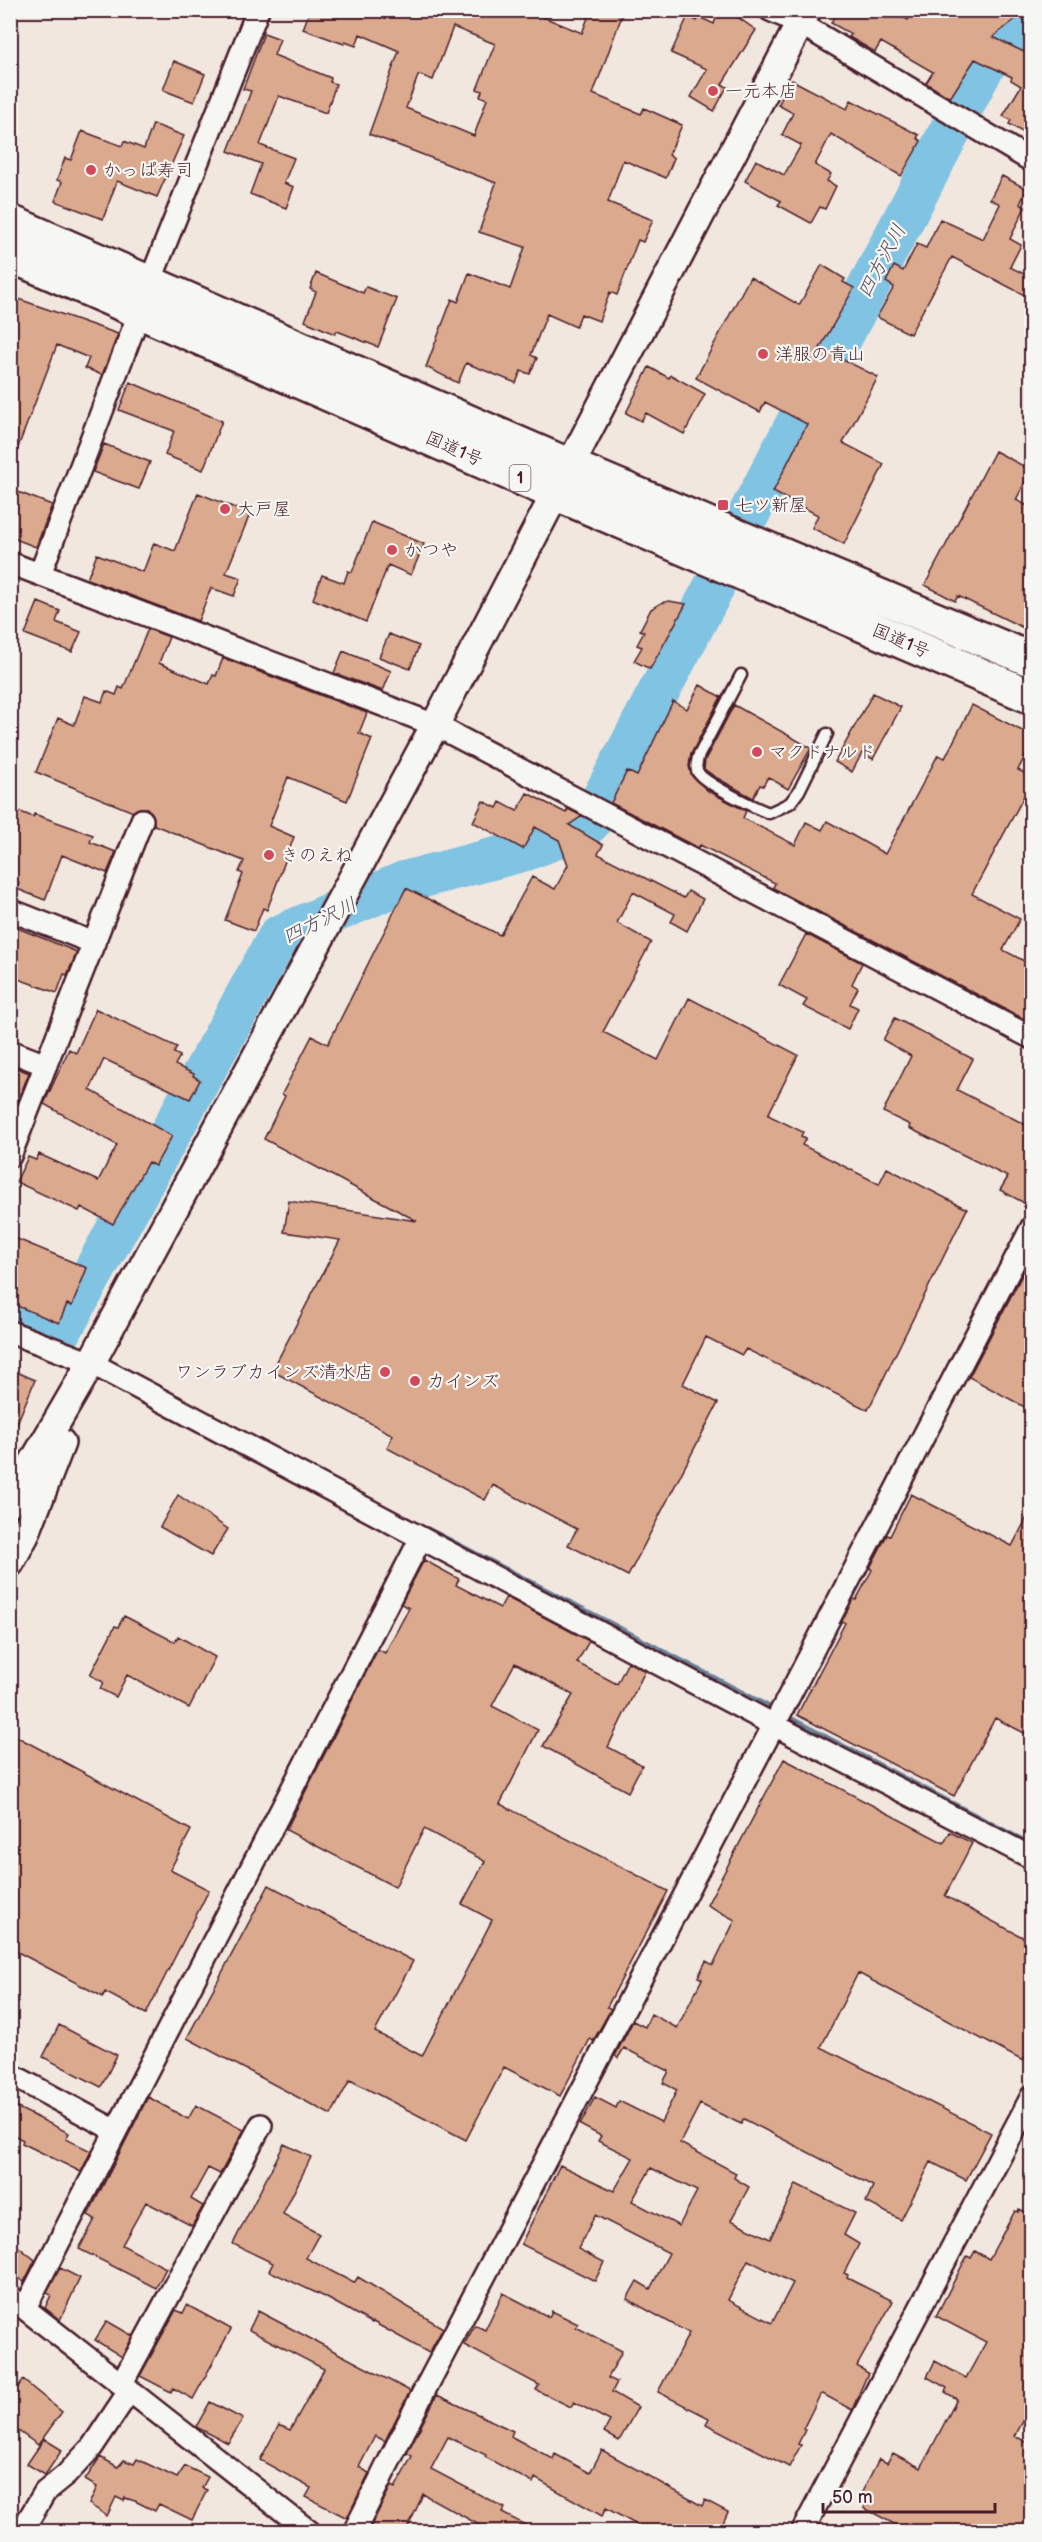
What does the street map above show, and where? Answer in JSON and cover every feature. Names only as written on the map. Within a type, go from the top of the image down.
[{"type":"highway","name":"国道1号","points":[[10,222],[145,296],[563,480],[1032,696]]},
{"type":"highway","name":"国道1号","points":[[10,255],[145,296]]},
{"type":"highway","name":"国道1号","points":[[563,480],[1032,660]]},
{"type":"street","points":[[40,574],[145,296],[258,10]]},
{"type":"street","points":[[770,10],[804,17],[1032,161]]},
{"type":"street","points":[[10,1502],[91,1363],[435,725],[804,17]]},
{"type":"street","points":[[10,563],[435,725],[1032,1038]]},
{"type":"street","points":[[10,1156],[142,820]]},
{"type":"street","points":[[10,910],[94,943]]},
{"type":"street","points":[[10,1051],[46,1065]]},
{"type":"street","points":[[354,2532],[423,2393],[774,1725],[1032,1227]]},
{"type":"street","points":[[10,1332],[91,1363],[774,1725],[1032,1858]]},
{"type":"street","points":[[10,1563],[25,1535],[91,1363]]},
{"type":"street","points":[[310,2532],[18,2303],[116,2131],[421,1538]]},
{"type":"street","points":[[10,2074],[116,2131]]},
{"type":"street","points":[[802,2532],[1032,2096]]},
{"type":"street","points":[[21,2532],[45,2492],[66,2475],[92,2447],[261,2125]]},
{"type":"lane","points":[[741,675],[699,757],[696,766],[700,776],[753,807],[769,813],[790,804],[799,791],[827,734]]},
{"type":"building","points":[[310,10],[526,10],[582,33],[591,10],[624,10],[593,94],[641,114],[644,108],[682,125],[669,155],[674,158],[666,178],[623,160],[608,202],[653,220],[643,242],[638,240],[617,295],[610,292],[599,321],[581,314],[576,327],[547,314],[531,355],[537,358],[530,374],[521,371],[516,383],[466,363],[458,383],[426,367],[452,299],[458,302],[469,273],[510,289],[525,247],[479,232],[496,183],[369,134],[399,51],[360,34],[356,46],[303,29]],"holes":[[[453,27],[495,44],[477,89],[482,91],[480,96],[487,99],[474,136],[406,108],[418,76],[433,80]]]},
{"type":"building","points":[[719,10],[727,10],[756,30],[722,84],[727,87],[714,111],[691,97],[707,69],[671,53],[688,16],[697,21],[699,17],[714,24]]},
{"type":"building","points":[[838,10],[891,10],[908,20],[914,10],[1027,10],[993,37],[1024,52],[1032,37],[1032,138],[1009,124],[1011,120],[1003,116],[1021,86],[1011,80],[1012,77],[975,59],[950,98],[926,83],[933,72],[881,42],[875,52],[849,37],[851,34],[831,23]]},
{"type":"building","points":[[264,33],[280,39],[274,55],[331,78],[330,82],[336,84],[326,113],[279,96],[260,145],[294,158],[284,183],[294,187],[286,208],[250,194],[261,164],[228,151],[251,91],[243,89]]},
{"type":"building","points":[[174,61],[205,74],[194,102],[163,90]]},
{"type":"building","points":[[792,80],[847,109],[851,100],[919,135],[917,138],[921,141],[901,176],[831,134],[815,165],[831,174],[827,181],[836,186],[825,209],[820,207],[811,223],[778,205],[781,201],[745,181],[756,160],[784,175],[801,145],[782,135],[793,113],[778,105]]},
{"type":"building","name":"かっぱ寿司","points":[[153,124],[184,136],[157,197],[117,181],[103,219],[55,201],[62,182],[57,180],[65,158],[71,160],[82,131],[122,146],[124,141],[144,149]]},
{"type":"building","points":[[1002,176],[1027,189],[1020,204],[1025,207],[1010,239],[1021,245],[1010,267],[1032,278],[1032,299],[952,257],[910,334],[877,317],[894,287],[886,282],[894,266],[903,271],[917,244],[926,248],[940,219],[983,239],[1000,204],[990,199]]},
{"type":"building","points":[[822,265],[845,279],[843,282],[854,288],[820,348],[878,377],[843,443],[884,464],[844,544],[812,528],[818,515],[773,492],[807,424],[765,402],[760,412],[696,378],[750,277],[799,305]]},
{"type":"building","points":[[316,273],[363,293],[366,287],[397,299],[378,347],[337,331],[335,334],[305,321],[316,292],[310,289]]},
{"type":"building","points":[[10,296],[118,334],[102,375],[85,368],[89,358],[57,345],[12,463]]},
{"type":"building","points":[[649,367],[669,378],[671,375],[705,394],[684,434],[646,413],[641,421],[626,413]]},
{"type":"building","points":[[130,382],[222,421],[203,470],[165,455],[174,431],[119,410]]},
{"type":"building","points":[[104,444],[150,462],[139,489],[93,472]]},
{"type":"building","points":[[995,451],[1031,470],[1016,500],[1032,508],[1032,632],[958,596],[955,601],[925,585]]},
{"type":"building","points":[[10,489],[52,505],[36,547],[10,537]]},
{"type":"building","points":[[198,493],[250,514],[226,573],[241,578],[234,596],[211,588],[198,621],[87,579],[97,554],[143,572],[154,543],[175,551]]},
{"type":"building","points":[[372,522],[424,544],[411,575],[388,565],[366,622],[313,599],[322,575],[344,583],[348,571],[352,572]]},
{"type":"building","points":[[669,601],[686,604],[650,669],[634,661],[642,647],[637,645],[644,632],[640,630],[651,609]]},
{"type":"building","points":[[38,602],[60,611],[56,622],[81,632],[72,652],[25,634]]},
{"type":"building","points":[[148,629],[169,637],[159,663],[209,684],[213,675],[216,676],[223,658],[367,713],[359,733],[372,739],[347,801],[288,777],[269,826],[294,837],[267,910],[263,908],[254,931],[225,920],[243,874],[239,872],[244,861],[154,825],[154,818],[147,808],[140,808],[133,812],[36,772],[58,718],[74,725],[85,696],[102,702],[106,691],[116,695],[119,687],[123,689]]},
{"type":"building","points":[[389,634],[419,646],[410,669],[379,657]]},
{"type":"building","points":[[343,651],[391,671],[383,691],[334,673]]},
{"type":"building","points":[[700,685],[721,697],[691,754],[689,766],[692,776],[708,791],[746,811],[743,818],[795,845],[806,822],[822,830],[827,821],[885,854],[938,755],[945,758],[972,705],[1032,736],[1032,743],[1018,770],[1032,777],[1032,781],[972,894],[1020,919],[1003,950],[1032,965],[1032,1023],[773,888],[775,883],[700,845],[698,848],[611,803],[627,771],[637,776],[673,701],[687,709]]},
{"type":"building","points":[[873,693],[901,707],[873,759],[862,753],[852,772],[835,762]]},
{"type":"building","name":"マクドナルド","points":[[734,705],[811,748],[788,789],[768,777],[763,786],[760,785],[753,798],[704,769],[705,760]]},
{"type":"building","points":[[527,793],[566,813],[568,809],[582,816],[569,825],[603,845],[598,854],[684,898],[688,891],[703,899],[687,931],[671,922],[675,914],[633,892],[617,923],[651,942],[603,1032],[658,1060],[689,998],[798,1055],[768,1115],[803,1132],[801,1136],[806,1138],[802,1145],[879,1184],[887,1168],[967,1209],[868,1410],[746,1349],[742,1355],[706,1337],[683,1384],[718,1403],[628,1576],[568,1545],[577,1529],[493,1485],[485,1500],[387,1448],[393,1435],[272,1371],[340,1240],[284,1232],[289,1201],[417,1221],[264,1139],[285,1096],[282,1094],[312,1036],[328,1044],[406,888],[500,935],[532,877],[555,889],[568,865],[559,840],[535,827],[523,849],[473,822],[483,801],[497,808],[500,802],[517,811]]},
{"type":"building","points":[[18,811],[33,817],[34,814],[93,835],[90,842],[116,852],[107,873],[62,855],[45,900],[17,889],[19,883],[10,880],[10,830]]},
{"type":"building","points":[[10,925],[77,952],[67,975],[64,974],[57,993],[10,976]]},
{"type":"building","points":[[806,934],[862,963],[852,984],[858,988],[850,1004],[858,1008],[848,1029],[803,1006],[807,1000],[779,985]]},
{"type":"building","points":[[96,1009],[177,1047],[174,1053],[180,1056],[175,1065],[194,1074],[193,1076],[200,1080],[190,1099],[104,1059],[90,1090],[172,1136],[155,1166],[148,1162],[113,1224],[81,1207],[79,1211],[16,1182],[28,1157],[36,1160],[39,1154],[98,1181],[117,1145],[44,1104],[69,1049],[76,1053]]},
{"type":"building","points":[[895,1018],[973,1059],[957,1090],[1032,1128],[1032,1207],[1000,1190],[1008,1177],[909,1128],[910,1125],[883,1112],[911,1056],[883,1040]]},
{"type":"building","points":[[10,1065],[29,1073],[10,1120]]},
{"type":"building","points":[[10,1236],[87,1268],[72,1306],[67,1304],[59,1323],[10,1303]]},
{"type":"building","points":[[1032,1256],[1032,1411],[969,1377]]},
{"type":"building","points":[[10,1369],[35,1380],[11,1438],[10,1438]]},
{"type":"building","points":[[911,1494],[1012,1546],[1032,1508],[1032,1737],[995,1718],[954,1796],[797,1715],[845,1623],[842,1621],[853,1599],[856,1600],[887,1535],[890,1536]]},
{"type":"building","points":[[178,1495],[228,1529],[211,1556],[160,1527]]},
{"type":"building","points":[[424,1560],[459,1579],[456,1585],[500,1608],[506,1597],[589,1641],[577,1663],[617,1684],[628,1662],[645,1671],[608,1747],[642,1765],[628,1792],[543,1746],[573,1695],[515,1663],[492,1706],[538,1730],[500,1804],[668,1891],[607,2007],[611,2009],[593,2041],[590,2039],[560,2096],[504,2067],[466,2140],[350,2080],[331,2115],[187,2038],[269,1885],[413,1961],[375,2032],[422,2056],[492,1920],[462,1904],[485,1861],[424,1829],[395,1887],[286,1830],[378,1649],[385,1653],[409,1608],[401,1604]]},
{"type":"building","points":[[124,1616],[175,1642],[178,1636],[215,1657],[189,1708],[127,1675],[116,1697],[100,1689],[103,1682],[90,1675],[115,1626],[118,1627]]},
{"type":"building","points":[[10,1733],[191,1830],[170,1870],[209,1890],[146,2014],[105,1992],[103,1997],[10,1948]]},
{"type":"building","points":[[784,1759],[944,1843],[950,1832],[972,1843],[945,1896],[1032,1942],[1032,2044],[1023,2061],[858,1973],[821,2047],[991,2133],[966,2180],[931,2162],[901,2220],[866,2202],[873,2186],[744,2119],[741,2124],[700,2104],[680,2143],[736,2173],[734,2178],[749,2187],[731,2220],[770,2239],[796,2184],[855,2213],[844,2235],[859,2244],[844,2273],[848,2275],[847,2278],[893,2301],[857,2366],[868,2373],[852,2410],[823,2394],[820,2395],[803,2429],[805,2430],[798,2444],[801,2445],[789,2467],[706,2424],[709,2418],[658,2392],[689,2333],[627,2299],[637,2281],[650,2289],[669,2253],[595,2215],[578,2249],[604,2262],[595,2281],[521,2244],[560,2165],[614,2191],[633,2158],[598,2141],[601,2136],[580,2125],[595,2097],[616,2108],[619,2101],[661,2122],[677,2090],[663,2083],[669,2071],[624,2048],[618,2058],[615,2056],[633,2021],[645,2027],[651,2014],[677,2028],[702,1979],[698,1977],[706,1961],[713,1965],[735,1920],[707,1905]],"holes":[[[651,2168],[697,2191],[679,2226],[632,2201]],[[748,2260],[793,2283],[772,2323],[728,2300]]]},
{"type":"building","points":[[59,2025],[117,2055],[101,2087],[43,2057]]},
{"type":"building","points":[[148,2097],[188,2119],[196,2105],[244,2130],[220,2174],[208,2168],[191,2199],[203,2206],[192,2226],[146,2202],[122,2245],[166,2268],[156,2288],[79,2249],[95,2219],[88,2215]]},
{"type":"building","points":[[10,2104],[69,2133],[66,2139],[91,2151],[81,2172],[22,2143],[23,2140],[10,2133]]},
{"type":"building","points":[[284,2144],[311,2157],[283,2214],[319,2234],[306,2258],[354,2283],[358,2277],[443,2328],[429,2353],[325,2297],[269,2271],[273,2263],[233,2244]]},
{"type":"building","points":[[1019,2209],[1032,2215],[1032,2405],[1015,2436],[1032,2445],[1032,2523],[1027,2532],[909,2532],[864,2508],[868,2499],[861,2494],[879,2459],[887,2463],[893,2453],[921,2468],[957,2399],[945,2392],[947,2388],[927,2377],[935,2361],[966,2378],[986,2342],[936,2316],[967,2256],[971,2258],[975,2251],[989,2259],[1015,2211],[1018,2212]]},
{"type":"building","points":[[10,2240],[35,2260],[24,2282],[10,2272]]},
{"type":"building","points":[[60,2268],[80,2278],[60,2320],[45,2308],[51,2295],[47,2293]]},
{"type":"building","points":[[503,2293],[549,2317],[552,2311],[578,2324],[576,2327],[622,2351],[608,2378],[617,2382],[612,2392],[638,2407],[619,2441],[604,2432],[610,2421],[574,2402],[571,2407],[536,2390],[539,2385],[464,2345],[475,2325],[485,2330]]},
{"type":"building","points":[[187,2305],[231,2329],[193,2399],[173,2388],[171,2392],[140,2376],[176,2310],[183,2313]]},
{"type":"building","points":[[258,2311],[410,2391],[385,2441],[375,2436],[359,2467],[369,2473],[347,2518],[306,2497],[311,2488],[260,2460],[279,2425],[290,2430],[324,2369],[249,2330]]},
{"type":"building","points":[[107,2321],[133,2336],[122,2357],[95,2340]]},
{"type":"building","points":[[23,2380],[62,2412],[38,2445],[10,2425],[10,2397]]},
{"type":"building","points":[[437,2395],[513,2431],[511,2436],[553,2459],[555,2454],[590,2473],[602,2450],[702,2506],[705,2500],[728,2512],[719,2532],[650,2532],[606,2508],[602,2516],[535,2478],[533,2483],[485,2457],[486,2455],[448,2437],[431,2469],[505,2508],[502,2513],[539,2532],[492,2532],[423,2494],[406,2532],[372,2532],[369,2530],[391,2486],[395,2488],[412,2456],[407,2453]]},
{"type":"building","points":[[210,2402],[243,2419],[228,2443],[196,2427]]},
{"type":"building","points":[[44,2439],[62,2450],[45,2475],[27,2464]]},
{"type":"building","points":[[100,2457],[118,2467],[124,2460],[134,2464],[137,2459],[177,2478],[185,2466],[208,2477],[202,2488],[207,2490],[192,2520],[159,2504],[155,2511],[135,2501],[125,2498],[124,2501],[116,2497],[107,2516],[89,2504],[97,2487],[85,2480]]},
{"type":"waterway","name":"四方沢川","points":[[749,514],[984,66],[998,47],[1032,22]]},
{"type":"waterway","name":"四方沢川","points":[[10,1319],[57,1338],[279,936],[404,882],[526,850],[583,828],[590,822],[713,589]]},
{"type":"waterway","points":[[428,1530],[1032,1846]]},
{"type":"place","name":"一元本店","points":[[713,91]]},
{"type":"place","name":"かっぱ寿司","points":[[91,170]]},
{"type":"place","name":"洋服の青山","points":[[763,354]]},
{"type":"place","name":"七ツ新屋","points":[[723,505]]},
{"type":"place","name":"大戸屋","points":[[225,509]]},
{"type":"place","name":"かつや","points":[[392,550]]},
{"type":"place","name":"マクドナルド","points":[[757,752]]},
{"type":"place","name":"きのえね","points":[[269,855]]},
{"type":"place","name":"ワンラブカインズ清水店","points":[[385,1372]]},
{"type":"place","name":"カインズ","points":[[415,1381]]}]
